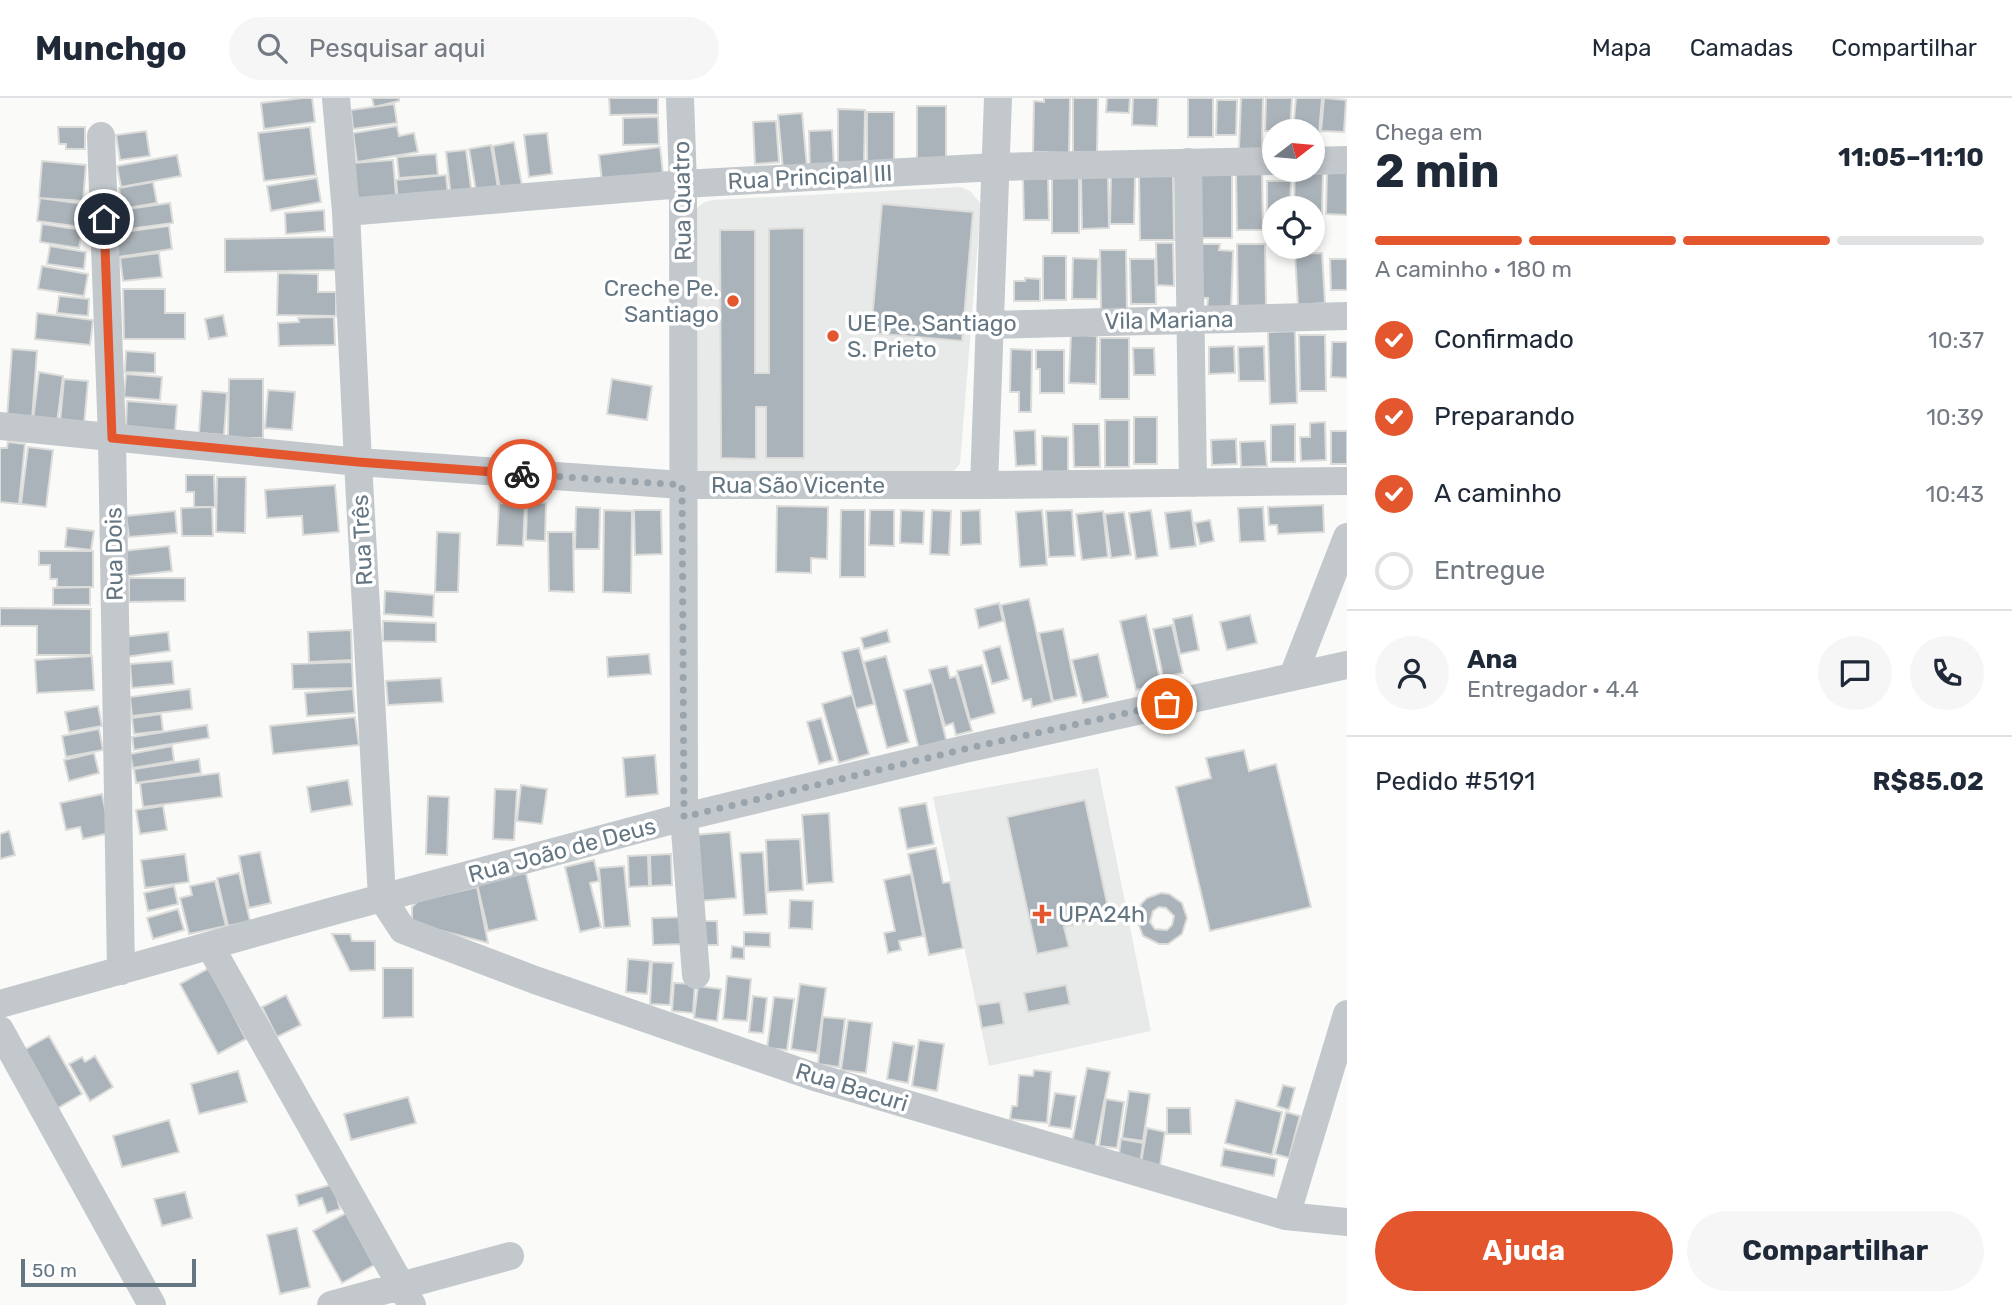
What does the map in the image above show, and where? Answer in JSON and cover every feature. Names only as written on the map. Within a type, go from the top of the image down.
[{"type":"street","name":"Rua Três","points":[[336,98],[346,212],[382,898]]},
{"type":"street","name":"Rua Quatro","points":[[680,98],[683,184],[684,817],[696,975]]},
{"type":"street","points":[[984,485],[998,98]]},
{"type":"street","name":"Rua Dois","points":[[100,136],[112,438],[121,971]]},
{"type":"street","points":[[1325,161],[1347,160]]},
{"type":"street","name":"Rua Principal III","points":[[346,212],[683,184],[996,167],[1262,161]]},
{"type":"street","points":[[1188,163],[1193,484]]},
{"type":"street","name":"Vila Mariana","points":[[990,325],[1347,316]]},
{"type":"street","name":"Rua São Vicente","points":[[0,426],[358,462],[682,485],[1347,481]]},
{"type":"street","points":[[1293,676],[1347,537]]},
{"type":"street","name":"Rua João de Deus","points":[[0,1004],[684,817],[965,749],[1347,665]]},
{"type":"street","name":"Rua Bacuri","points":[[382,898],[403,930],[535,980],[815,1077],[1286,1216],[1347,1222]]},
{"type":"street","points":[[210,946],[407,1296]]},
{"type":"street","points":[[1286,1216],[1347,1014]]},
{"type":"street","points":[[0,1031],[152,1305]]},
{"type":"street","points":[[331,1305],[407,1296],[510,1256]]},
{"type":"shaded area","name":"UE Pe. Santiago S. Prieto","points":[[960,187],[970,191],[981,204],[960,464],[953,472],[694,476],[697,208],[712,200]]},
{"type":"shaded area","name":"UPA24h","points":[[1098,768],[1151,1031],[989,1066],[933,797]]},
{"type":"building","points":[[312,98],[315,122],[264,129],[261,103]]},
{"type":"building","points":[[372,98],[399,98],[399,101],[374,107]]},
{"type":"building","points":[[609,98],[658,98],[658,114],[610,115]]},
{"type":"building","points":[[1044,98],[1070,98],[1069,153],[1033,152],[1034,101],[1044,102]]},
{"type":"building","points":[[1073,98],[1098,98],[1097,152],[1073,152]]},
{"type":"building","points":[[1107,98],[1130,98],[1129,113],[1106,112]]},
{"type":"building","points":[[1133,98],[1158,98],[1157,126],[1132,125]]},
{"type":"building","points":[[1188,98],[1213,98],[1213,137],[1188,137]]},
{"type":"building","points":[[1241,98],[1263,98],[1262,149],[1239,149]]},
{"type":"building","points":[[1266,98],[1292,98],[1291,119],[1265,119]]},
{"type":"building","points":[[1296,98],[1322,98],[1320,119],[1294,119]]},
{"type":"building","points":[[1324,98],[1346,100],[1344,132],[1325,131],[1325,119],[1322,119]]},
{"type":"building","points":[[1217,100],[1237,100],[1236,135],[1216,135]]},
{"type":"building","points":[[394,104],[397,123],[353,129],[351,110]]},
{"type":"building","points":[[917,106],[946,106],[946,159],[917,159]]},
{"type":"building","points":[[838,109],[865,110],[864,165],[838,165]]},
{"type":"building","points":[[867,112],[894,112],[894,167],[867,166]]},
{"type":"building","points":[[802,113],[807,168],[783,170],[778,115]]},
{"type":"building","points":[[658,117],[659,144],[623,145],[623,118]]},
{"type":"building","points":[[776,121],[779,162],[755,164],[753,122]]},
{"type":"building","points":[[397,126],[399,136],[414,133],[418,152],[357,162],[353,133]]},
{"type":"building","points":[[58,127],[85,127],[85,149],[66,149],[66,144],[59,144]]},
{"type":"building","points":[[310,127],[316,175],[264,181],[258,133]]},
{"type":"building","points":[[832,130],[834,168],[810,169],[809,131]]},
{"type":"building","points":[[146,131],[150,156],[120,160],[116,135]]},
{"type":"building","points":[[547,133],[552,174],[529,177],[524,135]]},
{"type":"building","points":[[514,142],[522,186],[500,190],[493,146]]},
{"type":"building","points":[[491,145],[498,188],[476,191],[469,149]]},
{"type":"building","points":[[660,147],[663,174],[602,181],[599,155]]},
{"type":"building","points":[[466,150],[472,195],[451,197],[446,152]]},
{"type":"building","points":[[436,154],[438,175],[399,178],[397,157]]},
{"type":"building","points":[[177,155],[181,176],[121,187],[117,166]]},
{"type":"building","points":[[393,160],[396,195],[357,199],[353,163]]},
{"type":"building","points":[[42,161],[86,165],[83,201],[39,198]]},
{"type":"building","points":[[1236,170],[1262,170],[1262,230],[1237,230]]},
{"type":"building","points":[[1232,171],[1232,238],[1200,238],[1199,172]]},
{"type":"building","points":[[1327,171],[1347,172],[1347,215],[1326,214]]},
{"type":"building","points":[[1173,173],[1174,240],[1140,240],[1139,174]]},
{"type":"building","points":[[446,175],[448,195],[398,200],[396,180]]},
{"type":"building","points":[[1048,176],[1049,220],[1024,220],[1023,177]]},
{"type":"building","points":[[1081,176],[1108,176],[1109,228],[1082,229]]},
{"type":"building","points":[[1111,176],[1135,177],[1134,224],[1110,224]]},
{"type":"building","points":[[317,178],[321,202],[271,211],[267,186]]},
{"type":"building","points":[[1052,178],[1079,178],[1079,233],[1052,233]]},
{"type":"building","points":[[153,182],[157,203],[122,209],[119,188]]},
{"type":"building","points":[[1267,182],[1291,182],[1290,196],[1267,196]]},
{"type":"building","points":[[1295,182],[1323,182],[1322,196],[1294,196]]},
{"type":"building","points":[[40,198],[92,205],[89,228],[37,221]]},
{"type":"building","points":[[170,203],[173,223],[122,230],[120,210]]},
{"type":"building","points":[[882,204],[973,212],[962,341],[871,333]]},
{"type":"building","points":[[324,210],[325,231],[286,234],[285,213]]},
{"type":"building","points":[[42,224],[82,230],[79,248],[40,242]]},
{"type":"building","points":[[169,226],[172,249],[118,257],[115,233]]},
{"type":"building","points":[[804,228],[804,458],[766,458],[766,407],[756,407],[756,459],[721,458],[720,230],[755,230],[755,373],[769,373],[769,229]]},
{"type":"building","points":[[335,237],[336,270],[225,272],[225,239]]},
{"type":"building","points":[[1156,243],[1173,243],[1174,286],[1157,285]]},
{"type":"building","points":[[1199,244],[1220,244],[1219,250],[1233,251],[1231,309],[1207,309],[1208,298],[1198,298]]},
{"type":"building","points":[[1237,244],[1262,244],[1262,259],[1265,259],[1266,306],[1238,307]]},
{"type":"building","points":[[50,246],[86,252],[84,269],[47,264]]},
{"type":"building","points":[[1100,250],[1126,250],[1127,310],[1101,310]]},
{"type":"building","points":[[159,253],[162,277],[123,281],[120,258]]},
{"type":"building","points":[[1043,256],[1066,256],[1066,300],[1043,300]]},
{"type":"building","points":[[1073,258],[1098,259],[1097,299],[1072,299]]},
{"type":"building","points":[[1130,259],[1155,259],[1156,304],[1131,304]]},
{"type":"building","points":[[1295,259],[1322,259],[1325,303],[1298,305]]},
{"type":"building","points":[[1330,259],[1347,259],[1347,290],[1331,290]]},
{"type":"building","points":[[42,266],[88,274],[84,296],[38,289]]},
{"type":"building","points":[[278,273],[318,274],[318,292],[336,292],[336,316],[277,315]]},
{"type":"building","points":[[1025,278],[1040,279],[1040,301],[1014,301],[1014,281],[1025,281]]},
{"type":"building","points":[[123,289],[165,289],[165,313],[185,313],[185,339],[124,339]]},
{"type":"building","points":[[59,296],[89,299],[88,316],[57,313]]},
{"type":"building","points":[[37,313],[93,320],[90,345],[35,339]]},
{"type":"building","points":[[223,315],[227,336],[209,339],[205,319]]},
{"type":"building","points":[[334,317],[335,345],[279,346],[278,323],[299,322],[298,318]]},
{"type":"building","points":[[1295,331],[1297,403],[1270,404],[1268,332]]},
{"type":"building","points":[[1071,334],[1097,336],[1096,384],[1069,383]]},
{"type":"building","points":[[1299,335],[1325,335],[1326,391],[1300,391]]},
{"type":"building","points":[[1100,338],[1129,338],[1129,399],[1100,399]]},
{"type":"building","points":[[1332,342],[1347,342],[1347,378],[1331,377]]},
{"type":"building","points":[[1234,346],[1235,373],[1209,374],[1209,347]]},
{"type":"building","points":[[1264,346],[1265,381],[1239,381],[1238,347]]},
{"type":"building","points":[[1133,348],[1154,348],[1155,375],[1134,375]]},
{"type":"building","points":[[12,349],[37,351],[32,420],[7,418]]},
{"type":"building","points":[[1011,349],[1032,350],[1031,412],[1019,412],[1019,392],[1010,392]]},
{"type":"building","points":[[1036,350],[1064,350],[1064,393],[1040,393],[1040,369],[1036,369]]},
{"type":"building","points":[[126,351],[155,353],[155,373],[125,372]]},
{"type":"building","points":[[39,372],[63,376],[57,423],[33,420]]},
{"type":"building","points":[[126,374],[162,377],[160,400],[124,397]]},
{"type":"building","points":[[64,379],[88,381],[84,425],[60,423]]},
{"type":"building","points":[[229,379],[263,379],[263,438],[228,438]]},
{"type":"building","points":[[612,379],[652,386],[647,420],[607,414]]},
{"type":"building","points":[[268,390],[295,392],[292,430],[265,428]]},
{"type":"building","points":[[202,391],[227,393],[224,435],[199,433]]},
{"type":"building","points":[[127,401],[177,405],[175,431],[126,427]]},
{"type":"building","points":[[1134,417],[1157,417],[1157,464],[1134,464]]},
{"type":"building","points":[[1105,420],[1129,420],[1129,467],[1105,467]]},
{"type":"building","points":[[1325,422],[1326,460],[1301,461],[1300,437],[1310,437],[1310,423]]},
{"type":"building","points":[[1073,424],[1099,424],[1100,467],[1074,467]]},
{"type":"building","points":[[1295,424],[1295,462],[1271,462],[1271,425]]},
{"type":"building","points":[[1035,430],[1036,465],[1016,466],[1014,431]]},
{"type":"building","points":[[1331,431],[1347,431],[1347,464],[1331,464]]},
{"type":"building","points":[[1042,436],[1068,437],[1068,478],[1042,478]]},
{"type":"building","points":[[1236,439],[1237,464],[1212,465],[1211,440]]},
{"type":"building","points":[[1265,441],[1267,466],[1241,467],[1240,442]]},
{"type":"building","points":[[8,442],[25,444],[19,504],[0,502],[0,448],[7,448]]},
{"type":"building","points":[[28,447],[53,450],[46,507],[21,504]]},
{"type":"building","points":[[186,475],[214,475],[215,507],[194,507],[194,492],[186,492]]},
{"type":"building","points":[[217,477],[246,477],[245,533],[216,532]]},
{"type":"building","points":[[335,485],[339,532],[303,535],[302,516],[267,518],[265,490]]},
{"type":"building","points":[[527,502],[546,503],[545,541],[526,540]]},
{"type":"building","points":[[499,503],[525,504],[523,546],[497,545]]},
{"type":"building","points":[[1323,505],[1324,532],[1278,534],[1277,525],[1269,525],[1268,507]]},
{"type":"building","points":[[777,506],[828,507],[827,559],[811,558],[811,573],[776,572]]},
{"type":"building","points":[[212,507],[213,536],[182,536],[181,508]]},
{"type":"building","points":[[576,507],[600,508],[599,549],[575,549]]},
{"type":"building","points":[[1263,507],[1265,541],[1240,542],[1238,508]]},
{"type":"building","points":[[604,510],[632,511],[631,593],[603,592]]},
{"type":"building","points":[[634,510],[661,510],[662,554],[635,555]]},
{"type":"building","points":[[841,510],[865,510],[865,577],[840,577]]},
{"type":"building","points":[[870,510],[894,510],[894,546],[869,545]]},
{"type":"building","points":[[901,510],[924,511],[923,544],[900,543]]},
{"type":"building","points":[[932,510],[951,511],[949,555],[930,554]]},
{"type":"building","points":[[980,510],[981,544],[961,545],[961,511]]},
{"type":"building","points":[[1042,510],[1047,565],[1020,567],[1016,512]]},
{"type":"building","points":[[1072,510],[1075,556],[1049,557],[1046,511]]},
{"type":"building","points":[[1151,510],[1158,556],[1136,559],[1129,513]]},
{"type":"building","points":[[1191,510],[1196,546],[1170,549],[1165,513]]},
{"type":"building","points":[[175,511],[177,533],[129,537],[126,516]]},
{"type":"building","points":[[1103,511],[1108,557],[1082,560],[1076,514]]},
{"type":"building","points":[[1124,512],[1131,555],[1111,558],[1105,514]]},
{"type":"building","points":[[1210,520],[1214,541],[1200,544],[1195,523]]},
{"type":"building","points":[[67,528],[94,531],[91,550],[65,547]]},
{"type":"building","points":[[437,532],[460,533],[458,592],[435,592]]},
{"type":"building","points":[[548,532],[573,532],[574,592],[549,591]]},
{"type":"building","points":[[169,546],[172,571],[127,576],[124,551]]},
{"type":"building","points":[[39,551],[93,551],[93,587],[57,587],[57,579],[50,579],[50,565],[39,565]]},
{"type":"building","points":[[129,578],[185,578],[185,601],[129,602]]},
{"type":"building","points":[[90,587],[90,605],[53,605],[53,588]]},
{"type":"building","points":[[385,591],[434,595],[433,617],[384,614]]},
{"type":"building","points":[[1029,599],[1052,702],[1032,707],[1031,699],[1023,701],[1001,605]]},
{"type":"building","points":[[999,603],[1003,621],[979,628],[975,609]]},
{"type":"building","points":[[0,608],[91,609],[91,655],[37,655],[37,626],[0,626]]},
{"type":"building","points":[[1146,615],[1161,684],[1136,690],[1120,621]]},
{"type":"building","points":[[1192,615],[1199,650],[1180,654],[1173,619]]},
{"type":"building","points":[[1250,615],[1257,643],[1227,650],[1220,622]]},
{"type":"building","points":[[383,621],[436,623],[436,642],[383,641]]},
{"type":"building","points":[[1172,625],[1183,673],[1163,677],[1153,629]]},
{"type":"building","points":[[1063,629],[1077,696],[1053,701],[1039,633]]},
{"type":"building","points":[[351,630],[352,660],[309,662],[308,632]]},
{"type":"building","points":[[887,630],[890,642],[864,649],[861,638]]},
{"type":"building","points":[[168,632],[170,651],[125,657],[123,637]]},
{"type":"building","points":[[1000,646],[1009,679],[992,684],[983,651]]},
{"type":"building","points":[[859,648],[874,704],[856,709],[842,652]]},
{"type":"building","points":[[649,654],[651,674],[608,677],[607,657]]},
{"type":"building","points":[[1098,654],[1108,697],[1083,703],[1072,660]]},
{"type":"building","points":[[92,656],[94,690],[37,693],[35,660]]},
{"type":"building","points":[[886,656],[909,742],[887,748],[864,662]]},
{"type":"building","points":[[172,661],[174,684],[132,688],[130,664]]},
{"type":"building","points":[[352,662],[353,688],[293,689],[292,664]]},
{"type":"building","points":[[982,665],[995,713],[970,720],[957,671]]},
{"type":"building","points":[[947,666],[950,678],[956,676],[972,731],[956,735],[953,723],[945,726],[929,670]]},
{"type":"building","points":[[441,678],[443,702],[388,705],[386,681]]},
{"type":"building","points":[[932,683],[947,743],[919,749],[904,690]]},
{"type":"building","points":[[190,689],[192,709],[132,716],[130,697]]},
{"type":"building","points":[[353,689],[355,713],[307,716],[305,693]]},
{"type":"building","points":[[852,695],[869,754],[839,763],[822,704]]},
{"type":"building","points":[[98,706],[102,726],[69,732],[65,712]]},
{"type":"building","points":[[161,714],[163,731],[134,734],[132,718]]},
{"type":"building","points":[[355,717],[359,745],[273,754],[270,726]]},
{"type":"building","points":[[821,718],[833,760],[819,764],[807,722]]},
{"type":"building","points":[[207,725],[209,738],[134,750],[132,737]]},
{"type":"building","points":[[99,729],[103,750],[66,757],[62,736]]},
{"type":"building","points":[[172,746],[174,761],[133,768],[130,754]]},
{"type":"building","points":[[1244,750],[1249,771],[1276,764],[1311,907],[1210,931],[1176,787],[1211,778],[1206,758]]},
{"type":"building","points":[[94,753],[99,773],[69,781],[64,760]]},
{"type":"building","points":[[655,755],[658,794],[626,797],[623,758]]},
{"type":"building","points":[[199,759],[201,773],[136,783],[134,769]]},
{"type":"building","points":[[219,773],[222,797],[143,807],[140,783]]},
{"type":"building","points":[[348,780],[352,805],[311,812],[307,787]]},
{"type":"building","points":[[521,785],[547,789],[542,824],[517,821]]},
{"type":"building","points":[[495,789],[517,790],[514,840],[493,839]]},
{"type":"building","points":[[102,794],[110,833],[83,839],[80,827],[66,830],[60,803]]},
{"type":"building","points":[[428,796],[449,797],[447,855],[426,854]]},
{"type":"building","points":[[1085,800],[1110,917],[1064,927],[1069,947],[1037,954],[1007,817]]},
{"type":"building","points":[[926,803],[934,844],[907,849],[899,808]]},
{"type":"building","points":[[163,806],[167,830],[140,834],[136,810]]},
{"type":"building","points":[[829,813],[833,882],[807,884],[802,815]]},
{"type":"building","points":[[9,831],[15,855],[0,859],[0,834]]},
{"type":"building","points":[[730,832],[736,898],[699,901],[693,835]]},
{"type":"building","points":[[800,839],[803,890],[768,892],[766,840]]},
{"type":"building","points":[[936,848],[943,883],[950,882],[963,948],[929,955],[908,854]]},
{"type":"building","points":[[260,852],[271,903],[249,908],[239,856]]},
{"type":"building","points":[[763,852],[767,914],[744,915],[740,853]]},
{"type":"building","points":[[185,854],[189,882],[145,888],[141,860]]},
{"type":"building","points":[[671,854],[672,885],[651,886],[650,855]]},
{"type":"building","points":[[648,855],[649,886],[629,887],[628,856]]},
{"type":"building","points":[[594,860],[599,881],[590,883],[601,927],[580,932],[565,867]]},
{"type":"building","points":[[624,866],[630,926],[604,928],[599,868]]},
{"type":"building","points":[[239,873],[250,921],[228,926],[217,878]]},
{"type":"building","points":[[526,873],[537,920],[488,931],[477,884]]},
{"type":"building","points":[[911,874],[923,936],[899,941],[901,950],[888,953],[884,933],[895,931],[884,880]]},
{"type":"building","points":[[215,881],[226,926],[189,934],[180,898],[192,895],[190,886]]},
{"type":"building","points":[[174,886],[178,904],[148,911],[144,893]]},
{"type":"building","points":[[477,887],[488,943],[412,923],[412,907],[418,901]]},
{"type":"building","points":[[1161,893],[1169,894],[1182,903],[1187,918],[1182,934],[1168,944],[1159,944],[1143,936],[1137,920],[1141,904],[1147,898]],"holes":[[[1159,907],[1166,908],[1174,916],[1172,925],[1167,930],[1155,929],[1150,922],[1153,911]]]},
{"type":"building","points":[[790,900],[813,901],[812,929],[789,928]]},
{"type":"building","points":[[178,909],[184,930],[153,939],[147,918]]},
{"type":"building","points":[[689,917],[689,944],[653,945],[652,918]]},
{"type":"building","points":[[698,921],[717,921],[718,945],[698,945]]},
{"type":"building","points":[[744,932],[770,933],[770,947],[744,946]]},
{"type":"building","points":[[332,934],[350,934],[352,941],[375,941],[375,970],[350,971]]},
{"type":"building","points":[[732,946],[744,948],[744,959],[731,958]]},
{"type":"building","points":[[628,959],[650,961],[647,994],[626,992]]},
{"type":"building","points":[[652,962],[673,963],[670,1005],[650,1004]]},
{"type":"building","points":[[209,968],[246,1039],[218,1054],[180,984]]},
{"type":"building","points":[[383,968],[413,968],[413,1017],[383,1018]]},
{"type":"building","points":[[727,976],[751,979],[747,1021],[723,1019]]},
{"type":"building","points":[[674,983],[695,984],[693,1013],[672,1011]]},
{"type":"building","points":[[800,984],[826,988],[817,1053],[791,1049]]},
{"type":"building","points":[[1066,985],[1070,1004],[1028,1012],[1024,993]]},
{"type":"building","points":[[698,986],[721,989],[717,1021],[694,1018]]},
{"type":"building","points":[[286,995],[301,1025],[277,1037],[262,1007]]},
{"type":"building","points":[[753,996],[767,998],[763,1033],[749,1032]]},
{"type":"building","points":[[774,997],[794,999],[787,1050],[767,1048]]},
{"type":"building","points":[[1000,1002],[1004,1024],[982,1028],[978,1005]]},
{"type":"building","points":[[823,1017],[845,1019],[839,1067],[818,1064]]},
{"type":"building","points":[[848,1020],[872,1023],[866,1073],[841,1070]]},
{"type":"building","points":[[49,1036],[82,1094],[56,1109],[24,1050]]},
{"type":"building","points":[[919,1040],[944,1044],[937,1091],[912,1086]]},
{"type":"building","points":[[893,1042],[914,1046],[908,1083],[887,1079]]},
{"type":"building","points":[[95,1056],[113,1087],[90,1101],[69,1064],[82,1057],[85,1062]]},
{"type":"building","points":[[1087,1068],[1110,1072],[1095,1148],[1072,1143]]},
{"type":"building","points":[[1034,1070],[1051,1072],[1047,1123],[1010,1119],[1012,1106],[1017,1106],[1019,1075],[1033,1076]]},
{"type":"building","points":[[238,1071],[247,1102],[199,1114],[191,1084]]},
{"type":"building","points":[[1283,1085],[1295,1088],[1289,1110],[1277,1106]]},
{"type":"building","points":[[1129,1091],[1150,1094],[1143,1141],[1122,1138]]},
{"type":"building","points":[[1055,1093],[1076,1096],[1071,1129],[1049,1126]]},
{"type":"building","points":[[408,1097],[416,1123],[351,1140],[344,1114]]},
{"type":"building","points":[[1106,1099],[1124,1102],[1117,1148],[1099,1146]]},
{"type":"building","points":[[1236,1100],[1282,1112],[1272,1155],[1225,1143]]},
{"type":"building","points":[[1167,1108],[1190,1108],[1191,1134],[1167,1134]]},
{"type":"building","points":[[1286,1112],[1300,1116],[1289,1158],[1275,1154]]},
{"type":"building","points":[[169,1120],[179,1152],[122,1167],[113,1136]]},
{"type":"building","points":[[1147,1128],[1165,1132],[1160,1166],[1141,1163]]},
{"type":"building","points":[[1121,1139],[1143,1143],[1140,1165],[1118,1162]]},
{"type":"building","points":[[1224,1149],[1277,1159],[1274,1176],[1221,1166]]},
{"type":"building","points":[[333,1184],[340,1209],[327,1213],[322,1198],[299,1206],[296,1195]]},
{"type":"building","points":[[185,1192],[192,1218],[162,1226],[154,1199]]},
{"type":"building","points":[[346,1213],[374,1265],[342,1283],[313,1231]]},
{"type":"building","points":[[297,1228],[310,1287],[280,1294],[267,1235]]},
{"type":"way so far","points":[[522,474],[682,485],[684,817],[965,749],[1167,704]]},
{"type":"place","name":"Creche Pe. Santiago","points":[[733,301]]},
{"type":"place","name":"UE Pe. Santiago S. Prieto","points":[[833,336]]},
{"type":"place","name":"UPA24h","points":[[1042,914]]},
{"type":"route","points":[[104,219],[112,438],[358,462],[522,474]]}]
